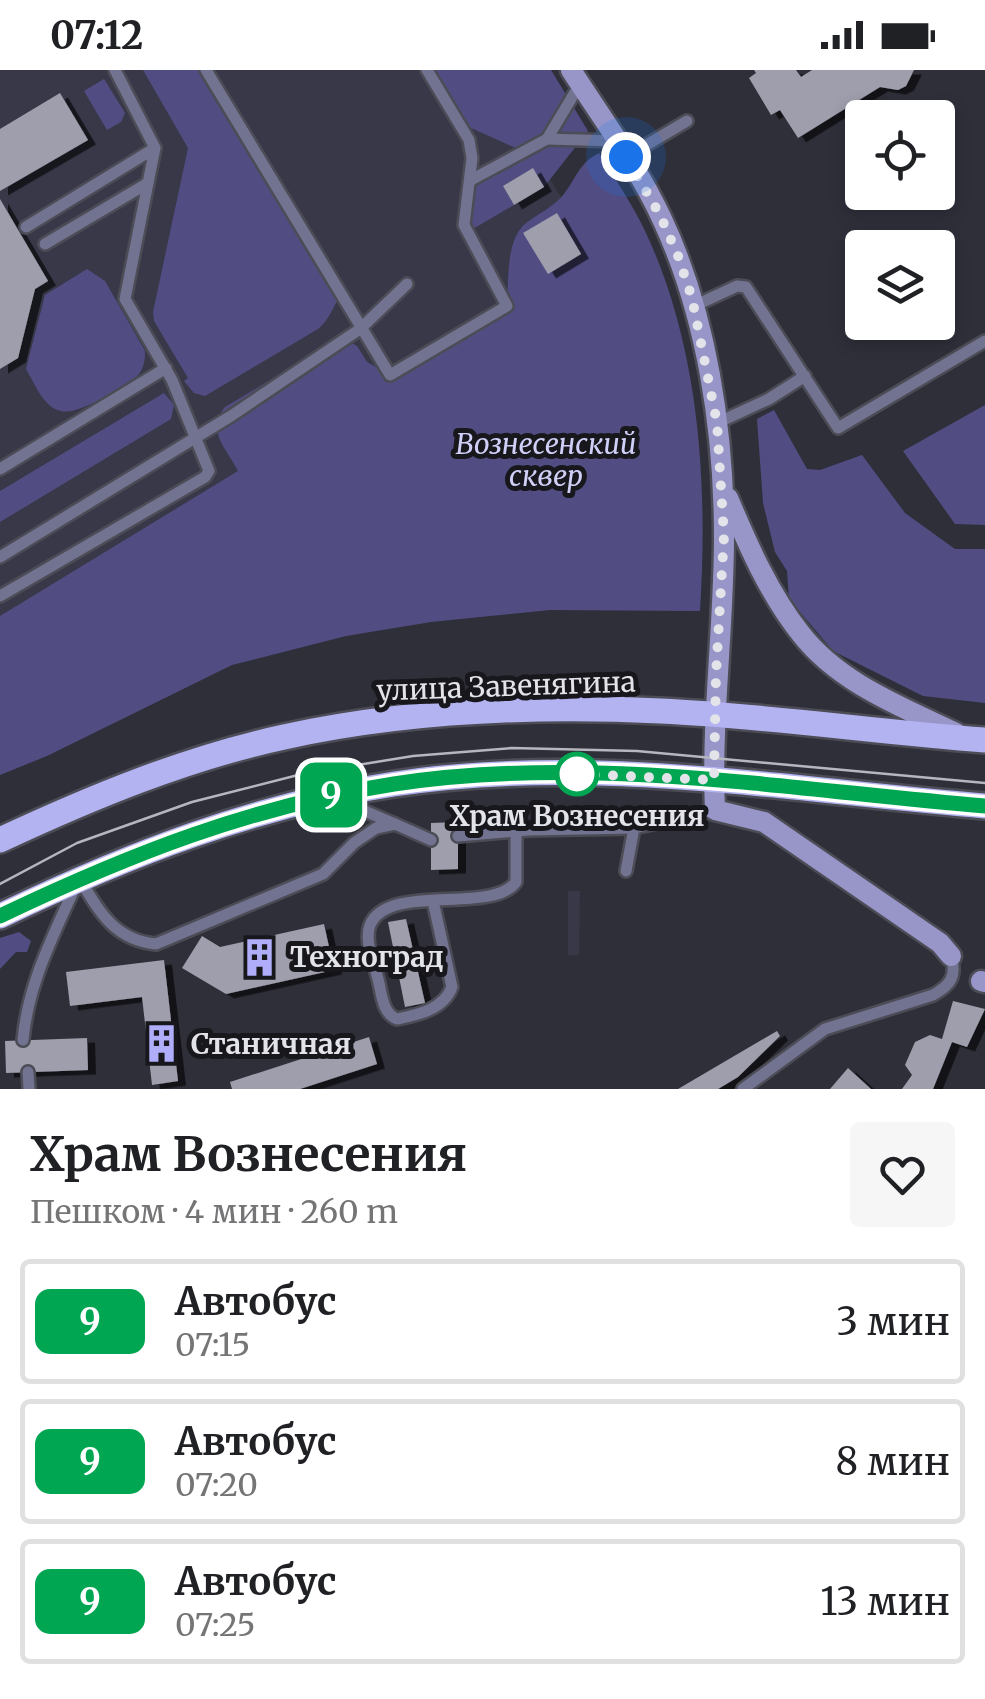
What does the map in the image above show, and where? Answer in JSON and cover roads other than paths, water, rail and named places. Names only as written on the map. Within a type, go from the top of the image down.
[{"type":"main road","points":[[575,77],[660,215],[694,306],[717,423],[724,536],[715,714],[715,810],[764,822],[946,950]]},
{"type":"main road","points":[[722,485],[772,591],[802,636],[862,686],[976,739]]},
{"type":"main road","name":"улица Завенягина","points":[[0,840],[133,783],[197,761],[282,737],[431,714],[568,708],[715,714],[976,739]]},
{"type":"main road","points":[[0,916],[155,846],[239,818],[398,783],[547,774],[714,780],[985,806]]},
{"type":"main road","name":"улица Завенягина","points":[[0,825],[44,819]]},
{"type":"lane","points":[[0,596],[205,477],[210,468],[194,440],[166,368],[125,297],[156,148],[115,70]]},
{"type":"lane","points":[[206,70],[336,282],[387,374],[392,376],[506,308],[464,225],[471,180],[469,140],[427,70]]},
{"type":"lane","points":[[547,139],[575,77]]},
{"type":"lane","points":[[471,180],[547,139],[621,149],[682,127],[687,121]]},
{"type":"lane","points":[[26,227],[156,148]]},
{"type":"lane","points":[[45,244],[148,183]]},
{"type":"lane","points":[[0,557],[194,440],[360,328],[407,284]]},
{"type":"lane","points":[[694,306],[737,286],[746,287],[833,424],[842,428],[985,341]]},
{"type":"lane","points":[[0,469],[166,368]]},
{"type":"lane","points":[[717,423],[769,399],[804,376]]},
{"type":"lane","points":[[328,796],[431,840]]},
{"type":"lane","points":[[458,836],[634,828],[715,810]]},
{"type":"lane","points":[[79,878],[101,915],[116,931],[135,942],[156,944],[323,874],[376,828],[395,824]]},
{"type":"lane","points":[[626,870],[634,828]]},
{"type":"lane","points":[[433,900],[452,987],[436,1007],[397,1019],[386,1011],[368,940],[370,926],[386,910],[433,900],[505,893],[516,882],[516,831]]},
{"type":"lane","points":[[22,1040],[27,1004],[39,965],[79,878]]},
{"type":"lane","points":[[743,1089],[825,1029],[944,988],[955,969],[946,950]]},
{"type":"lane","points":[[28,1072],[28,1089]]},
{"type":"tram line","points":[[0,884],[77,843],[192,802],[302,774],[413,756],[512,748],[637,751],[985,783]]},
{"type":"place","name":"Храм Вознесения","points":[[577,774]]},
{"type":"place","name":"Техноград","points":[[260,957]]},
{"type":"place","name":"Станичная","points":[[161,1044]]},
{"type":"park label","name":"Вознесенский cквер","points":[[546,460]]}]
